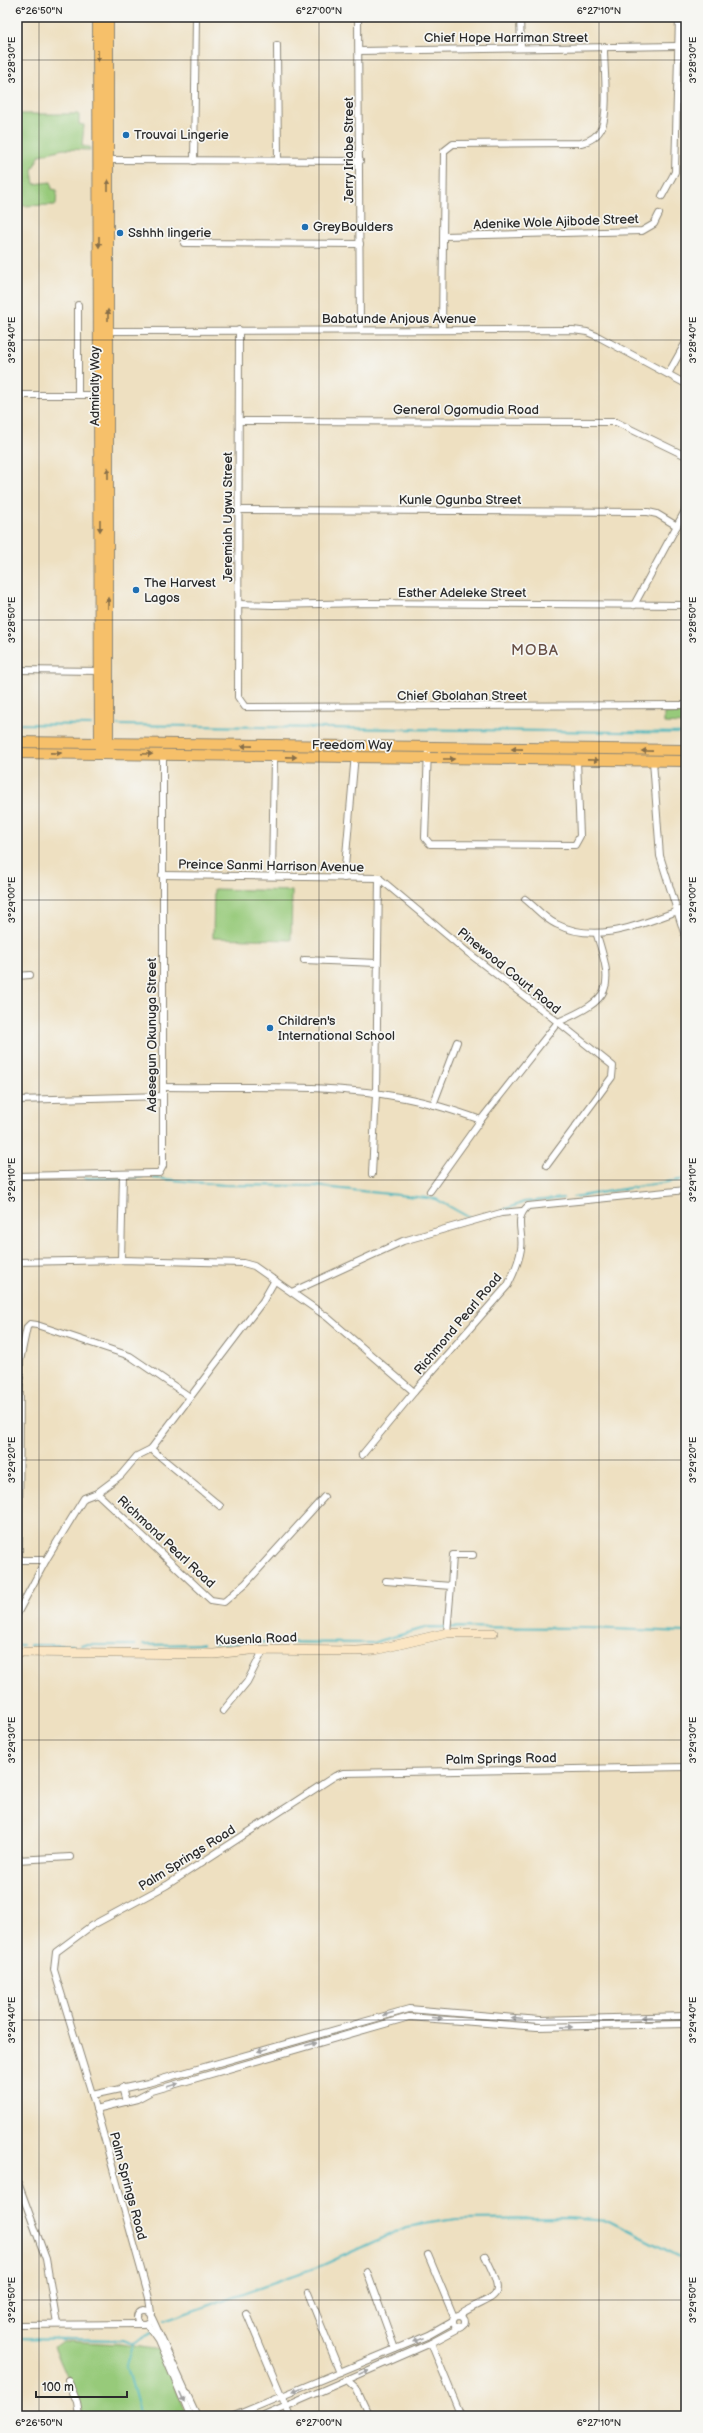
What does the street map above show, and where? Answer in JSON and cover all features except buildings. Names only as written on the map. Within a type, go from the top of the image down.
[{"type":"main road","name":"Admiralty Way","points":[[98,17],[103,331],[104,754]]},
{"type":"main road","name":"Admiralty Way","points":[[104,671],[99,395],[103,331],[108,160],[108,17]]},
{"type":"main road","name":"Freedom Way","points":[[17,742],[686,750]]},
{"type":"main road","name":"Freedom Way","points":[[17,753],[686,761]]},
{"type":"main road","name":"Kusenla Road","points":[[17,1652],[214,1654],[263,1651],[375,1650],[448,1628],[493,1633]]},
{"type":"street","points":[[194,161],[196,17]]},
{"type":"street","name":"Jerry Iriabe Street","points":[[358,17],[360,330]]},
{"type":"street","points":[[520,17],[521,48]]},
{"type":"street","points":[[662,196],[675,172],[679,17]]},
{"type":"street","points":[[277,44],[278,161]]},
{"type":"street","name":"Chief Hope Harriman Street","points":[[359,51],[521,48],[604,49],[678,46]]},
{"type":"street","points":[[442,330],[444,151],[453,144],[581,143],[592,140],[598,134],[604,119],[604,49]]},
{"type":"street","points":[[108,160],[360,161]]},
{"type":"street","name":"Adenike Wole Ajibode Street","points":[[444,236],[642,231],[654,224],[659,214]]},
{"type":"street","points":[[184,243],[360,244]]},
{"type":"street","points":[[78,305],[78,395]]},
{"type":"street","name":"Jeremiah Ugwu Street","points":[[239,330],[238,697],[240,703]]},
{"type":"street","name":"Babatunde Anjous Avenue","points":[[103,331],[442,330],[586,332],[686,384]]},
{"type":"street","points":[[668,374],[686,342]]},
{"type":"street","points":[[17,395],[99,395]]},
{"type":"street","name":"General Ogomudia Road","points":[[239,421],[616,422],[686,456]]},
{"type":"street","points":[[634,605],[686,509]]},
{"type":"street","name":"Kunle Ogunba Street","points":[[239,510],[648,512],[657,514],[677,526]]},
{"type":"street","name":"Esther Adeleke Street","points":[[239,604],[273,605],[366,603],[686,605]]},
{"type":"street","points":[[17,670],[104,671]]},
{"type":"street","name":"Chief Gbolahan Street","points":[[240,703],[245,707],[252,708],[686,705]]},
{"type":"street","points":[[344,878],[356,747]]},
{"type":"street","points":[[428,748],[425,838],[430,844],[575,845],[580,836],[578,760]]},
{"type":"street","name":"Adesegun Okunuga Street","points":[[17,1176],[159,1173],[163,1166],[163,755]]},
{"type":"street","points":[[272,876],[274,757]]},
{"type":"street","points":[[653,761],[660,856],[676,912],[686,938]]},
{"type":"street","name":"Preince Sanmi Harrison Avenue","points":[[162,875],[379,878]]},
{"type":"street","points":[[372,1174],[376,1094],[379,878]]},
{"type":"street","name":"Pinewood Court Road","points":[[379,878],[466,952],[558,1022],[481,1120],[430,1191]]},
{"type":"street","points":[[525,899],[554,924],[567,929],[597,935],[622,930],[686,908]]},
{"type":"street","points":[[547,1165],[612,1077],[613,1066],[558,1022],[587,1010],[596,1001],[607,983],[607,967],[597,935]]},
{"type":"street","points":[[304,960],[377,963]]},
{"type":"street","points":[[17,976],[30,975]]},
{"type":"street","points":[[433,1105],[457,1042]]},
{"type":"street","points":[[163,1087],[315,1089],[376,1094],[433,1105],[481,1120]]},
{"type":"street","points":[[17,1100],[163,1096]]},
{"type":"street","points":[[121,1260],[123,1174]]},
{"type":"street","points":[[292,1292],[403,1241],[443,1228],[501,1213],[522,1211],[528,1206],[686,1190]]},
{"type":"street","name":"Richmond Pearl Road","points":[[362,1455],[414,1392],[508,1285],[516,1268],[521,1247],[519,1218],[522,1211]]},
{"type":"street","points":[[17,1262],[121,1260],[243,1263],[254,1266],[327,1317],[414,1392]]},
{"type":"street","points":[[17,1614],[46,1560],[84,1498],[97,1493],[121,1476],[137,1456],[151,1449],[263,1301],[276,1280]]},
{"type":"street","points":[[46,1560],[18,1560],[20,1361],[27,1327],[30,1324],[37,1325],[130,1356],[190,1397]]},
{"type":"street","points":[[151,1449],[220,1506]]},
{"type":"street","name":"Richmond Pearl Road","points":[[97,1493],[211,1600],[220,1603],[224,1602],[246,1583],[324,1497]]},
{"type":"street","points":[[448,1628],[453,1555],[473,1555]]},
{"type":"street","points":[[386,1581],[451,1586]]},
{"type":"street","points":[[223,1711],[246,1682],[263,1651]]},
{"type":"street","name":"Palm Springs Road","points":[[197,2416],[151,2316],[148,2298],[96,2109],[54,1970],[56,1952],[86,1930],[174,1881],[335,1776],[352,1772],[686,1767]]},
{"type":"street","points":[[17,1860],[70,1857]]},
{"type":"street","points":[[92,2095],[122,2087],[148,2083],[409,2009],[540,2020],[686,2016]]},
{"type":"street","points":[[96,2109],[137,2099],[152,2091],[409,2016],[537,2027],[686,2024]]},
{"type":"street","points":[[122,2087],[126,2102]]},
{"type":"street","points":[[17,2180],[46,2258],[57,2324]]},
{"type":"street","points":[[428,2255],[455,2318],[456,2327],[461,2327]]},
{"type":"street","points":[[234,2416],[429,2335],[468,2309],[493,2297],[497,2291],[497,2281],[484,2256]]},
{"type":"street","points":[[367,2272],[395,2349]]},
{"type":"street","points":[[308,2293],[340,2372]]},
{"type":"street","points":[[129,2323],[142,2310],[148,2298]]},
{"type":"street","points":[[264,2416],[431,2343],[461,2327],[468,2309]]},
{"type":"street","points":[[142,2310],[147,2310],[151,2316],[144,2324]]},
{"type":"street","points":[[247,2314],[290,2416]]},
{"type":"street","points":[[137,2316],[158,2340],[190,2416]]},
{"type":"street","points":[[455,2318],[465,2320]]},
{"type":"street","points":[[17,2324],[144,2324]]},
{"type":"street","points":[[431,2343],[461,2416]]},
{"type":"street","points":[[68,2380],[77,2402],[80,2416]]},
{"type":"street","points":[[347,2380],[356,2388],[369,2416]]},
{"type":"green space","points":[[17,114],[79,114],[79,124],[84,125],[82,146],[90,147],[90,150],[63,149],[40,155],[32,170],[34,184],[51,182],[52,189],[57,190],[56,205],[17,206]]},
{"type":"green space","points":[[664,713],[685,714],[685,724],[664,723]]},
{"type":"green space","points":[[214,889],[292,891],[291,940],[213,938]]},
{"type":"green space","points":[[62,2341],[120,2344],[161,2350],[187,2416],[84,2416],[54,2347]]},
{"type":"waterway","points":[[17,724],[91,725]]},
{"type":"waterway","points":[[118,725],[686,733]]},
{"type":"waterway","points":[[84,1178],[142,1177]]},
{"type":"waterway","points":[[153,1178],[224,1185],[314,1186],[436,1199],[472,1219]]},
{"type":"waterway","points":[[573,1197],[686,1179]]},
{"type":"waterway","points":[[504,1210],[524,1202],[563,1198]]},
{"type":"waterway","points":[[214,1644],[256,1642],[372,1643],[428,1627],[588,1628],[686,1632]]},
{"type":"waterway","points":[[143,1645],[203,1644]]},
{"type":"waterway","points":[[17,1645],[23,1645]]},
{"type":"waterway","points":[[30,1645],[73,1645]]},
{"type":"waterway","points":[[81,1645],[135,1645]]},
{"type":"waterway","points":[[164,2321],[323,2265],[406,2227],[455,2219],[565,2218],[609,2221],[686,2260]]},
{"type":"waterway","points":[[17,2338],[122,2340],[133,2344],[151,2333]]},
{"type":"waterway","points":[[133,2344],[126,2363],[141,2416]]},
{"type":"place","name":"Trouvai Lingerie","points":[[126,135]]},
{"type":"place","name":"GreyBoulders","points":[[305,227]]},
{"type":"place","name":"Sshhh lingerie","points":[[120,233]]},
{"type":"place","name":"The Harvest Lagos","points":[[136,590]]},
{"type":"place","name":"Children's International School","points":[[270,1028]]},
{"type":"district","name":"MOBA","points":[[535,650]]}]
